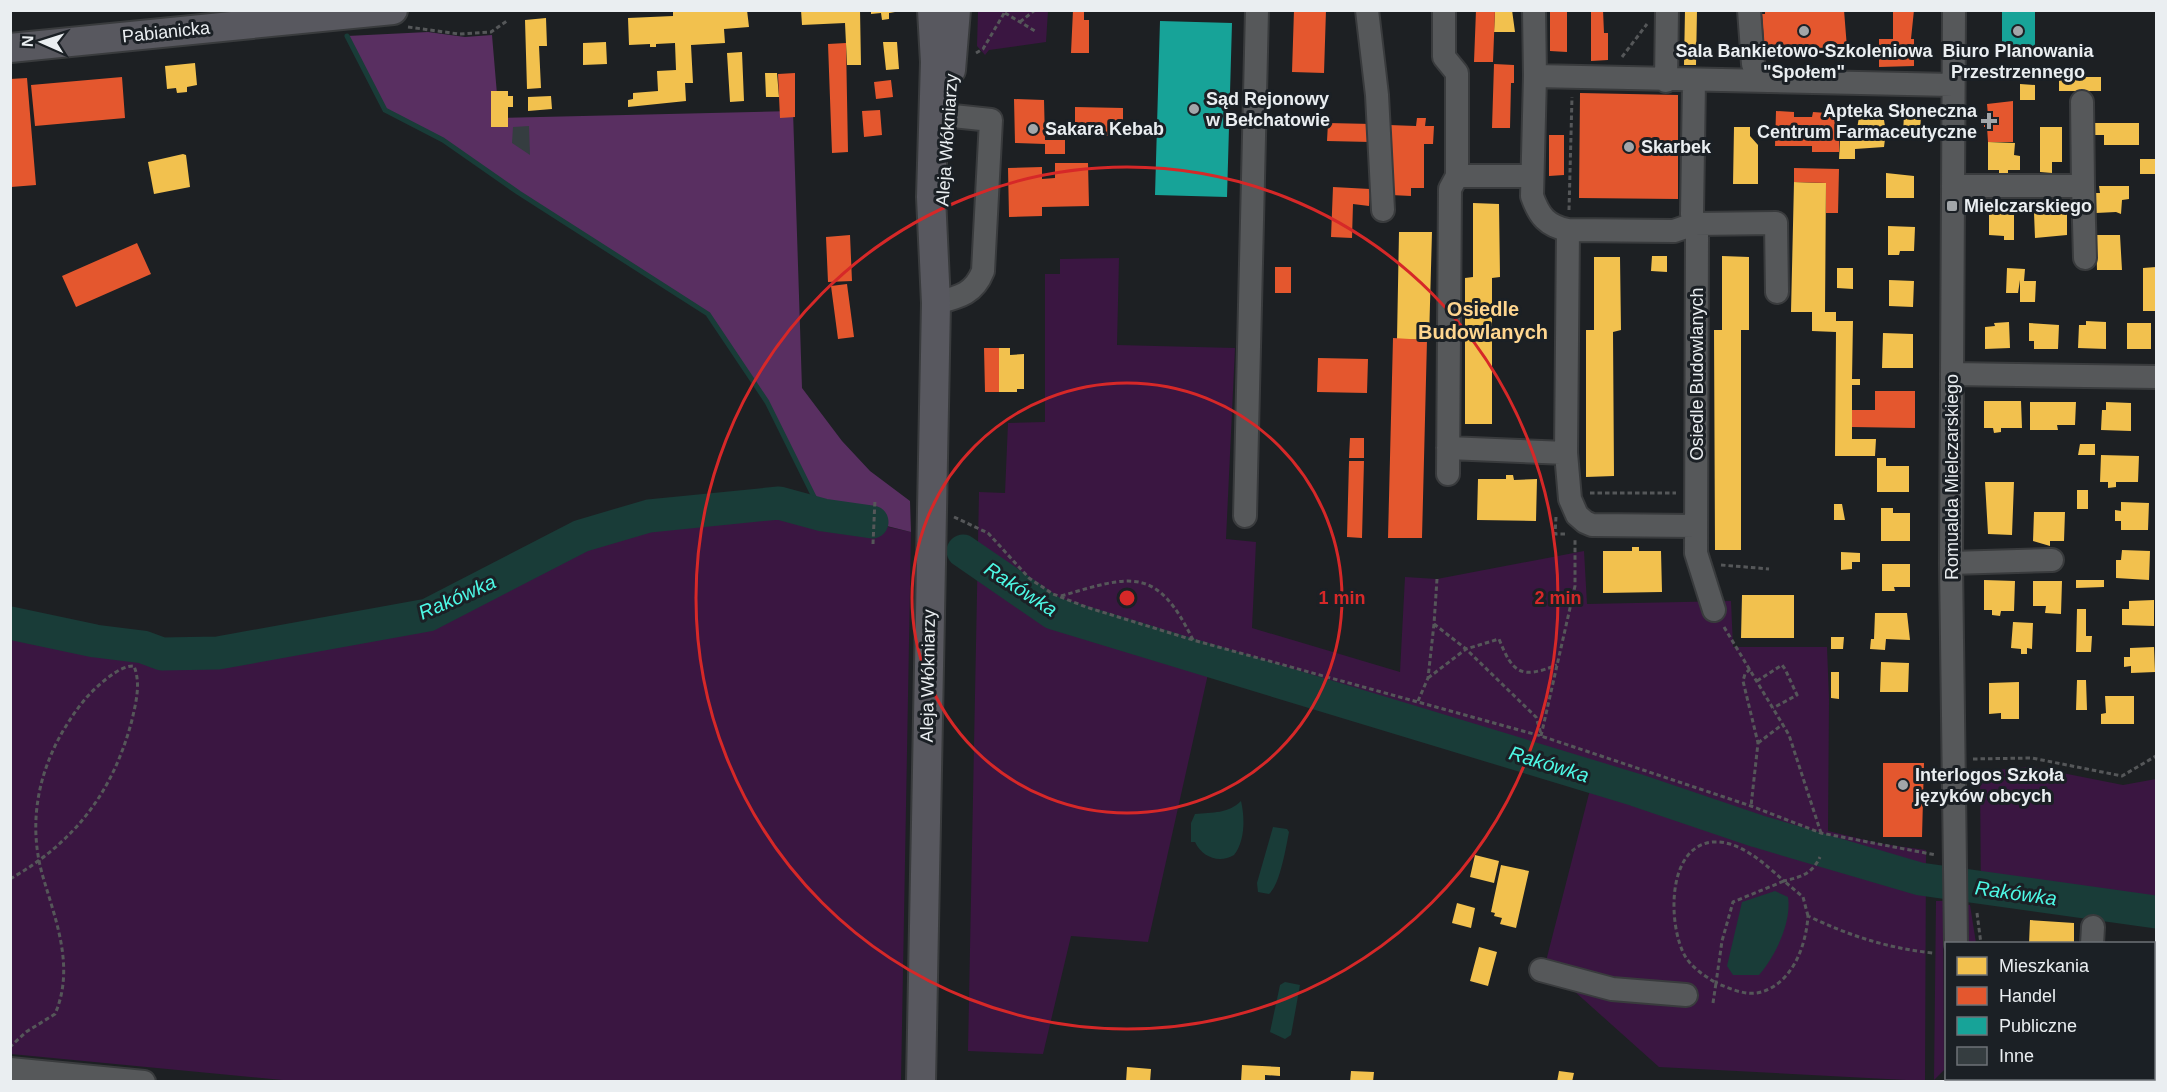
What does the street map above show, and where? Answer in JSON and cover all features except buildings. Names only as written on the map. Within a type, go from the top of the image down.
[{"type":"main road","name":"Pabianicka","points":[[10,48],[393,10]]},
{"type":"main road","name":"Aleja Włókniarzy","points":[[932,10],[941,114]]},
{"type":"main road","name":"Aleja Włókniarzy","points":[[921,1082],[930,560],[942,515],[937,270],[932,197],[956,10]]},
{"type":"street","points":[[1245,516],[1257,10]]},
{"type":"street","points":[[1367,10],[1377,95],[1383,210]]},
{"type":"street","points":[[1444,10],[1444,57],[1457,73],[1457,176],[1449,189],[1448,474]]},
{"type":"street","points":[[1534,10],[1532,196],[1537,211],[1551,227],[1569,223],[1674,231],[1694,224],[1776,223],[1777,292]]},
{"type":"street","points":[[1749,10],[1753,64]]},
{"type":"street","name":"Romualda Mielczarskiego","points":[[1954,10],[1953,760],[1956,868],[1966,904],[1956,942]]},
{"type":"street","points":[[1659,15],[1666,81]]},
{"type":"street","points":[[1535,76],[1666,81],[1839,80],[1953,85]]},
{"type":"street","name":"Osiedle Budowlanych","points":[[1694,81],[1694,224],[1697,234],[1696,553],[1714,609]]},
{"type":"street","points":[[2082,102],[2085,258]]},
{"type":"street","points":[[936,303],[966,294],[980,280],[983,270],[991,120],[941,114]]},
{"type":"street","points":[[1457,176],[1532,176]]},
{"type":"street","points":[[1953,186],[2084,186]]},
{"type":"street","points":[[1569,223],[1566,453],[1570,499],[1577,515],[1592,525],[1696,526]]},
{"type":"street","points":[[1952,374],[2157,377]]},
{"type":"street","points":[[1448,448],[1566,453]]},
{"type":"street","points":[[1952,563],[2052,560]]},
{"type":"street","points":[[1541,970],[1612,989],[1686,995]]},
{"type":"street","points":[[10,1069],[144,1082]]},
{"type":"path","points":[[1020,22],[1035,10]]},
{"type":"path","points":[[972,55],[983,49],[1006,12],[1035,31]]},
{"type":"path","points":[[1606,78],[1659,15]]},
{"type":"path","points":[[1569,223],[1572,90]]},
{"type":"path","points":[[1583,491],[1591,493],[1696,492]]},
{"type":"path","points":[[873,544],[874,499]]},
{"type":"path","points":[[1555,534],[1556,513]]},
{"type":"path","points":[[942,515],[988,533],[1029,578],[1059,596],[1193,640],[1254,655],[1399,699],[1418,701],[1542,736],[1751,806],[1821,833],[1934,855]]},
{"type":"path","points":[[1542,736],[1575,585],[1575,534]]},
{"type":"path","points":[[1418,701],[1428,678],[1437,579]]},
{"type":"path","points":[[1059,596],[1116,580],[1137,580],[1153,587],[1170,601],[1193,640]]},
{"type":"path","points":[[1714,609],[1783,724],[1821,833]]},
{"type":"path","points":[[1434,624],[1466,649],[1536,717],[1542,736]]},
{"type":"path","points":[[1428,678],[1466,649],[1498,639],[1508,662],[1517,670],[1527,673],[1538,672],[1557,665]]},
{"type":"path","points":[[1756,681],[1782,665],[1785,669],[1797,695],[1773,708]]},
{"type":"path","points":[[10,879],[40,861],[85,817],[111,780],[136,702],[138,682],[134,666],[118,671],[89,694],[68,720],[52,749],[37,795],[40,861],[56,910],[62,943],[60,996],[55,1014],[26,1032],[10,1047]]},
{"type":"path","points":[[1750,669],[1743,681],[1758,743],[1751,806]]},
{"type":"path","points":[[1758,743],[1783,724]]},
{"type":"path","points":[[1953,760],[2032,758],[2121,776],[2157,756]]},
{"type":"path","points":[[1711,842],[1724,842],[1763,862],[1784,881],[1803,897],[1808,916],[1806,937],[1796,962],[1769,988],[1758,993],[1744,993],[1716,983],[1697,970],[1685,957],[1677,936],[1673,915],[1674,894],[1678,872],[1686,857],[1700,846],[1711,842]]},
{"type":"path","points":[[1713,1003],[1725,926],[1733,902],[1784,881],[1805,876],[1815,867],[1820,857]]},
{"type":"path","points":[[1966,904],[1980,942]]},
{"type":"path","points":[[1808,916],[1844,934],[1872,943],[1933,953]]},
{"type":"shaded area","points":[[978,11],[1048,11],[1046,42],[989,50],[985,55],[977,46]]},
{"type":"shaded area","points":[[428,32],[465,37],[492,35],[499,118],[793,111],[802,388],[842,441],[870,471],[910,501],[911,532],[871,522],[823,515],[767,402],[708,314],[519,193],[443,140],[385,110],[347,36]]},
{"type":"shaded area","points":[[1119,258],[1117,345],[1235,348],[1226,539],[1256,542],[1252,628],[1400,672],[1405,577],[1437,579],[1584,551],[1587,604],[1731,601],[1733,647],[1827,647],[1828,831],[1882,844],[1926,850],[1925,1081],[1659,1067],[1545,965],[1592,782],[1210,665],[1148,942],[1071,936],[1043,1054],[968,1051],[979,492],[1005,493],[1008,423],[1045,422],[1045,274],[1060,274],[1060,259]]},
{"type":"shaded area","points":[[779,503],[911,532],[901,1081],[303,1082],[11,1054],[10,623],[95,641],[143,647],[162,654],[218,653],[428,615],[581,536],[649,516]]},
{"type":"shaded area","points":[[2032,767],[2123,785],[2156,779],[2156,924],[1981,902],[1980,771]]},
{"type":"shaded area","points":[[1241,801],[1243,829],[1238,849],[1234,855],[1223,859],[1212,858],[1202,852],[1195,842],[1191,842],[1191,823],[1195,814],[1225,810]]},
{"type":"shaded area","points":[[1273,827],[1287,829],[1289,832],[1279,874],[1269,894],[1258,892],[1257,883]]},
{"type":"shaded area","points":[[1775,891],[1788,897],[1789,907],[1785,928],[1771,959],[1759,975],[1733,975],[1727,966],[1742,902]]},
{"type":"shaded area","points":[[1936,901],[1943,901],[1944,1070],[1934,1080]]},
{"type":"shaded area","points":[[1968,905],[1970,905],[1976,942],[1969,942]]},
{"type":"shaded area","points":[[1285,982],[1300,985],[1291,1035],[1285,1039],[1270,1032],[1280,985]]},
{"type":"waterway","name":"Rakówka","points":[[347,36],[385,110],[443,140],[519,193],[708,314],[767,402],[823,515]]},
{"type":"waterway","name":"Rakówka","points":[[10,623],[95,641],[143,647],[162,654],[218,653],[428,615],[581,536],[649,516],[779,503],[823,515],[872,522]]},
{"type":"waterway","name":"Rakówka","points":[[963,551],[1053,613],[1636,790],[1757,831],[1920,879],[2156,912]]},
{"type":"place","name":"Sala Bankietowo-Szkoleniowa \"Społem\"","points":[[1804,31]]},
{"type":"place","name":"Biuro Planowania Przestrzennego","points":[[2018,31]]},
{"type":"place","name":"Sąd Rejonowy w Bełchatowie","points":[[1194,109]]},
{"type":"place","name":"Apteka Słoneczna Centrum Farmaceutyczne","points":[[1989,121]]},
{"type":"place","name":"Sakara Kebab","points":[[1033,129]]},
{"type":"place","name":"Skarbek","points":[[1629,147]]},
{"type":"place","name":"Mielczarskiego","points":[[1952,206]]},
{"type":"place","name":"Interlogos Szkoła języków obcych","points":[[1903,785]]},
{"type":"district","name":"Osiedle Budowlanych","points":[[1483,320]]}]
